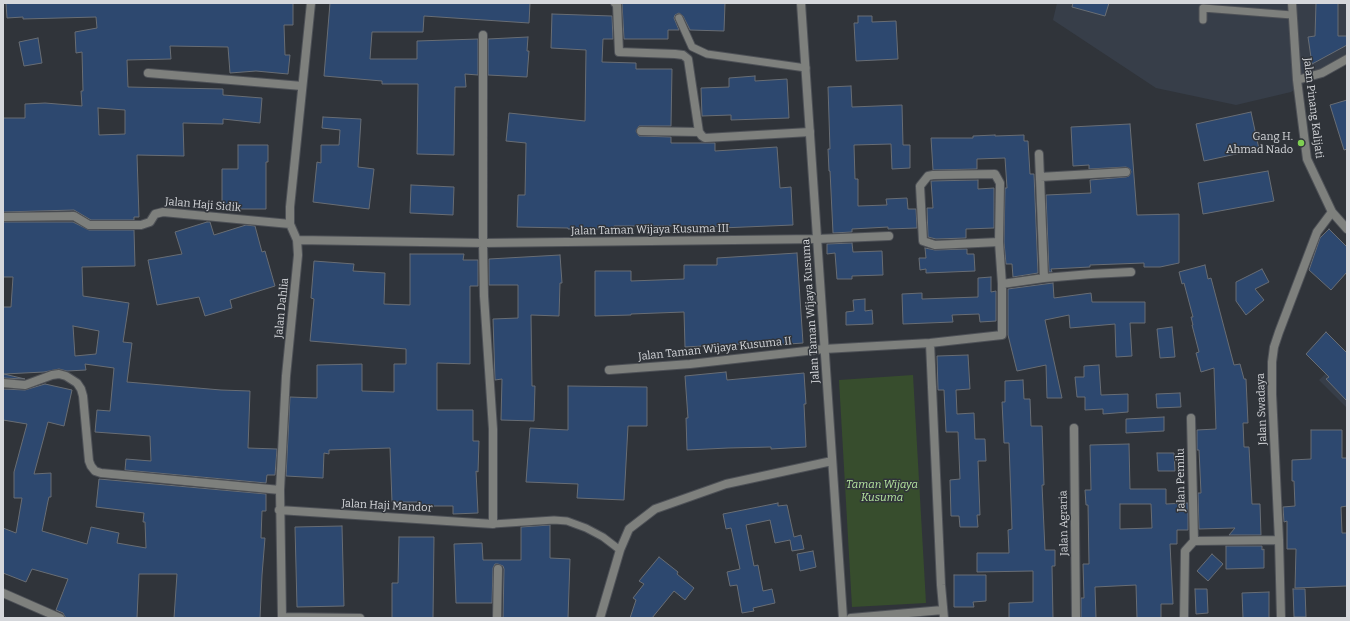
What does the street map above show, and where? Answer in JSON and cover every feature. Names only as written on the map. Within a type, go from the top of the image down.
[{"type":"street","name":"Jalan Dahlia","points":[[282,617],[279,510],[286,376],[298,255],[297,240],[290,224],[290,207],[311,3]]},
{"type":"street","points":[[616,3],[619,52],[675,54],[688,59],[699,132],[705,138],[810,132]]},
{"type":"street","name":"Jalan Taman Wijaya Kusuma","points":[[801,3],[843,618]]},
{"type":"street","name":"Jalan Pinang Kalijati","points":[[1292,3],[1297,80],[1307,159],[1332,212],[1347,228]]},
{"type":"street","points":[[484,34],[483,243],[484,296],[493,429],[493,524]]},
{"type":"street","points":[[1297,80],[1322,73],[1347,59]]},
{"type":"street","points":[[148,73],[302,86]]},
{"type":"street","points":[[641,131],[699,132]]},
{"type":"street","points":[[1039,154],[1044,278]]},
{"type":"street","points":[[1040,177],[1126,172]]},
{"type":"street","points":[[999,242],[935,245],[923,241],[920,186],[928,176],[995,174],[1000,183],[999,242],[1002,284],[1044,278],[1131,272]]},
{"type":"street","name":"Jalan Haji Sidik","points":[[3,217],[74,216],[83,223],[96,225],[146,224],[150,222],[155,214],[163,212],[290,224]]},
{"type":"street","name":"Jalan Swadaya","points":[[1280,618],[1279,540],[1272,394],[1272,362],[1274,347],[1317,232],[1332,212]]},
{"type":"street","name":"Jalan Taman Wijaya Kusuma III","points":[[297,240],[483,243],[817,239],[888,236]]},
{"type":"street","name":"Jalan Taman Wijaya Kusuma II","points":[[609,370],[690,364],[824,349],[930,343],[1002,335],[1002,284]]},
{"type":"street","points":[[851,618],[944,614],[930,343]]},
{"type":"street","points":[[3,383],[25,384],[59,374],[66,376],[77,383],[83,396],[89,461],[95,471],[101,473],[280,490]]},
{"type":"street","name":"Jalan Pemilu","points":[[1190,418],[1194,541]]},
{"type":"street","name":"Jalan Agraria","points":[[1074,428],[1076,618]]},
{"type":"street","points":[[600,618],[620,550],[629,529],[655,509],[726,484],[832,461]]},
{"type":"street","name":"Jalan Haji Mandor","points":[[279,510],[493,524]]},
{"type":"street","points":[[1184,618],[1185,551],[1194,541],[1279,540]]},
{"type":"street","points":[[497,618],[498,569]]},
{"type":"street","points":[[3,593],[60,618]]},
{"type":"street","points":[[282,617],[360,618]]},
{"type":"lane","points":[[1203,20],[1203,8],[1292,15]]},
{"type":"lane","points":[[679,18],[692,47],[707,54],[806,68]]},
{"type":"lane","points":[[493,524],[554,520],[567,521],[586,528],[603,537],[620,550]]},
{"type":"shaded area","points":[[1057,3],[1347,3],[1347,55],[1291,92],[1236,105],[1156,88],[1053,20]]},
{"type":"shaded area","points":[[1347,353],[1347,408],[1319,380]]},
{"type":"green space","name":"Taman Wijaya Kusuma","points":[[913,375],[926,603],[852,607],[839,380]]},
{"type":"building","points":[[6,3],[293,3],[293,25],[284,25],[285,55],[290,55],[288,74],[256,71],[230,73],[228,47],[170,46],[171,59],[127,60],[128,87],[223,89],[223,95],[262,98],[260,123],[223,119],[223,124],[183,123],[184,156],[137,155],[139,217],[134,217],[134,220],[91,220],[74,210],[3,212],[3,118],[25,118],[25,104],[45,103],[82,106],[82,52],[76,53],[75,32],[97,28],[96,17],[7,18]],"holes":[[[98,108],[125,110],[125,134],[99,135]]]},
{"type":"building","points":[[330,3],[530,3],[529,23],[424,16],[423,32],[372,32],[370,59],[417,59],[417,41],[478,39],[478,75],[465,74],[466,87],[455,87],[454,155],[417,154],[418,84],[382,84],[382,81],[324,76]]},
{"type":"building","points":[[622,3],[725,3],[724,31],[690,30],[683,16],[679,13],[675,15],[674,18],[679,30],[668,30],[668,39],[624,39]]},
{"type":"building","points":[[1073,3],[1109,3],[1105,16],[1072,7]]},
{"type":"building","points":[[1316,3],[1338,3],[1338,36],[1347,36],[1347,45],[1312,64],[1308,37],[1315,36]]},
{"type":"building","points":[[552,14],[612,16],[613,39],[603,39],[602,62],[636,63],[636,69],[672,69],[671,126],[639,126],[636,131],[639,136],[671,137],[671,143],[715,143],[715,151],[777,147],[780,188],[791,187],[793,225],[721,228],[721,226],[680,228],[680,226],[614,226],[614,229],[517,227],[518,195],[525,195],[526,143],[506,141],[509,113],[585,121],[586,50],[551,48]]},
{"type":"building","points":[[858,16],[872,16],[872,22],[896,21],[898,59],[856,61],[854,23],[858,23]]},
{"type":"building","points":[[528,37],[527,51],[529,51],[527,77],[488,75],[488,39]]},
{"type":"building","points":[[38,38],[42,63],[24,66],[19,42]]},
{"type":"building","points":[[755,76],[755,81],[787,79],[789,118],[731,120],[731,115],[702,116],[701,88],[729,87],[729,78]]},
{"type":"building","points":[[851,86],[852,107],[902,105],[903,145],[910,145],[910,168],[892,169],[891,144],[854,145],[855,179],[858,179],[858,206],[887,205],[886,199],[907,198],[908,209],[916,209],[917,228],[888,229],[888,227],[852,229],[852,232],[833,233],[828,149],[830,149],[828,87]]},
{"type":"building","points":[[1347,100],[1347,149],[1344,150],[1330,105]]},
{"type":"building","points":[[1251,112],[1259,149],[1204,161],[1196,124]]},
{"type":"building","points":[[323,117],[361,119],[358,167],[374,169],[369,209],[313,202],[317,162],[321,163],[321,145],[339,145],[340,130],[322,128]]},
{"type":"building","points":[[1130,124],[1137,215],[1179,214],[1179,263],[1160,267],[1144,267],[1144,263],[1090,265],[1090,267],[1051,269],[1052,272],[1049,272],[1046,195],[1091,193],[1090,180],[1126,177],[1129,176],[1131,172],[1130,169],[1126,167],[1089,169],[1089,165],[1073,166],[1071,127]]},
{"type":"building","points":[[1024,135],[1024,141],[1028,141],[1030,174],[1034,174],[1038,273],[1013,277],[1012,264],[1006,264],[1004,242],[1005,188],[1007,188],[1005,158],[977,159],[977,169],[933,170],[931,138],[973,138],[973,136]]},
{"type":"building","points":[[238,145],[268,145],[268,162],[266,162],[266,209],[222,209],[222,169],[238,169]]},
{"type":"building","points":[[1268,171],[1274,201],[1203,214],[1198,183]]},
{"type":"building","points":[[978,180],[978,189],[994,188],[994,228],[966,229],[966,238],[936,239],[928,237],[927,208],[933,208],[931,181]]},
{"type":"building","points":[[411,185],[454,187],[453,215],[410,213]]},
{"type":"building","points":[[3,222],[73,222],[89,230],[134,230],[135,266],[82,267],[83,296],[129,303],[123,342],[132,343],[127,382],[250,391],[248,448],[277,449],[275,475],[267,475],[266,483],[125,470],[126,459],[151,461],[150,436],[95,432],[97,410],[110,411],[114,368],[85,364],[86,370],[67,371],[59,369],[44,372],[4,374],[25,379],[3,378],[3,307],[11,307],[13,277],[3,277]],"holes":[[[73,326],[99,331],[96,354],[75,356]]]},
{"type":"building","points":[[210,222],[214,235],[246,225],[255,226],[262,252],[265,251],[275,286],[230,300],[232,308],[205,316],[199,297],[157,305],[148,260],[182,254],[175,232]]},
{"type":"building","points":[[1329,229],[1347,247],[1347,272],[1331,290],[1309,270],[1320,238]]},
{"type":"building","points":[[852,243],[853,252],[882,251],[883,275],[852,276],[852,279],[837,279],[835,253],[827,254],[827,244]]},
{"type":"building","points":[[925,248],[935,250],[967,249],[967,254],[974,254],[975,271],[926,273],[926,269],[920,270],[919,258],[926,258]]},
{"type":"building","points":[[797,253],[803,343],[760,346],[760,343],[685,347],[684,312],[595,316],[595,271],[631,271],[631,281],[684,279],[684,265],[717,265],[717,258]]},
{"type":"building","points":[[410,254],[464,254],[463,260],[478,260],[478,286],[470,286],[470,364],[437,363],[437,410],[473,410],[473,441],[479,441],[478,472],[476,471],[478,513],[453,514],[453,506],[419,506],[418,502],[392,502],[390,448],[329,450],[329,454],[324,453],[323,478],[286,476],[290,397],[317,398],[317,365],[362,364],[362,391],[394,392],[394,364],[406,364],[406,349],[310,341],[314,299],[311,298],[314,261],[354,264],[353,271],[385,273],[384,304],[410,305]]},
{"type":"building","points":[[560,255],[562,283],[560,283],[559,316],[531,315],[532,386],[535,386],[534,421],[501,420],[502,379],[495,380],[493,319],[518,318],[518,285],[489,285],[489,259]]},
{"type":"building","points":[[1205,265],[1208,279],[1211,278],[1234,365],[1240,364],[1244,379],[1246,379],[1248,423],[1243,423],[1244,447],[1249,447],[1252,504],[1260,504],[1261,535],[1229,535],[1235,528],[1199,529],[1198,493],[1201,493],[1199,450],[1197,450],[1197,430],[1216,429],[1214,368],[1201,372],[1196,353],[1199,352],[1192,325],[1191,317],[1193,317],[1184,283],[1182,284],[1179,272]]},
{"type":"building","points":[[1262,269],[1269,282],[1255,289],[1264,300],[1246,315],[1236,301],[1236,282]]},
{"type":"building","points":[[991,277],[991,292],[996,291],[996,321],[980,322],[979,314],[952,315],[953,322],[903,324],[902,294],[922,293],[922,299],[978,297],[978,278]]},
{"type":"building","points":[[1053,283],[1054,298],[1091,293],[1092,302],[1145,302],[1145,323],[1130,323],[1132,356],[1116,357],[1115,324],[1070,328],[1069,315],[1045,320],[1062,398],[1047,398],[1046,365],[1017,371],[1008,335],[1008,289]]},
{"type":"building","points":[[865,299],[865,311],[872,310],[873,324],[846,325],[846,312],[854,311],[853,300]]},
{"type":"building","points":[[1172,327],[1175,357],[1160,358],[1157,329]]},
{"type":"building","points":[[1326,332],[1347,353],[1347,401],[1326,379],[1329,377],[1306,354]]},
{"type":"building","points":[[968,355],[970,389],[956,390],[957,414],[974,413],[975,439],[985,439],[986,461],[978,461],[980,515],[977,515],[978,527],[960,527],[959,516],[951,516],[950,480],[960,479],[958,432],[946,432],[944,390],[938,390],[937,356]]},
{"type":"building","points":[[1099,365],[1101,395],[1128,394],[1128,412],[1103,414],[1103,409],[1085,410],[1085,397],[1077,397],[1075,377],[1084,377],[1084,366]]},
{"type":"building","points":[[726,372],[727,380],[804,373],[806,447],[687,450],[686,418],[688,418],[685,376]]},
{"type":"building","points":[[1023,380],[1024,399],[1030,399],[1031,426],[1042,426],[1044,485],[1042,485],[1045,550],[1055,550],[1055,566],[1052,566],[1053,618],[1009,618],[1009,603],[1033,602],[1033,571],[977,572],[977,553],[1009,553],[1008,530],[1012,529],[1009,443],[1004,443],[1002,402],[1005,402],[1005,381]]},
{"type":"building","points":[[45,384],[72,390],[64,426],[48,422],[34,474],[51,473],[51,497],[49,497],[42,531],[87,544],[91,527],[119,533],[117,543],[146,548],[145,522],[143,522],[144,513],[96,507],[99,479],[266,494],[266,511],[262,511],[261,538],[265,538],[260,618],[174,618],[177,574],[139,574],[137,618],[68,618],[65,617],[63,613],[56,610],[68,579],[32,569],[26,582],[3,573],[3,528],[16,533],[22,498],[14,498],[14,472],[27,424],[3,420],[3,389],[25,390]]},
{"type":"building","points":[[568,386],[647,387],[647,426],[628,426],[624,500],[577,498],[578,484],[526,482],[530,428],[568,430]]},
{"type":"building","points":[[1180,393],[1181,407],[1157,408],[1156,394]]},
{"type":"building","points":[[1164,417],[1164,431],[1126,433],[1126,419]]},
{"type":"building","points":[[1311,430],[1342,430],[1342,458],[1347,458],[1347,506],[1341,507],[1342,533],[1347,533],[1347,586],[1295,588],[1296,549],[1287,549],[1287,521],[1284,522],[1283,507],[1295,506],[1294,481],[1292,481],[1292,460],[1311,459]]},
{"type":"building","points":[[1129,444],[1130,489],[1166,489],[1166,504],[1188,503],[1188,530],[1177,530],[1177,544],[1170,544],[1173,604],[1161,604],[1161,618],[1137,618],[1136,585],[1095,587],[1096,618],[1081,618],[1081,598],[1084,598],[1083,564],[1089,564],[1088,505],[1086,505],[1085,490],[1091,490],[1090,445]],"holes":[[[1120,504],[1151,504],[1152,528],[1120,529]]]},
{"type":"building","points":[[1157,453],[1174,453],[1175,471],[1158,471]]},
{"type":"building","points":[[778,503],[778,506],[787,505],[794,537],[801,535],[804,549],[792,551],[790,540],[775,543],[770,520],[746,525],[754,566],[758,565],[763,591],[772,589],[775,603],[753,608],[754,611],[742,613],[737,585],[730,586],[727,572],[740,569],[731,528],[726,529],[723,514]]},
{"type":"building","points":[[550,525],[550,558],[570,559],[568,618],[503,618],[504,569],[503,566],[498,564],[495,564],[493,568],[492,603],[456,603],[454,544],[482,543],[483,560],[521,560],[521,527]]},
{"type":"building","points":[[342,526],[344,606],[297,607],[295,527]]},
{"type":"building","points":[[399,537],[434,537],[433,618],[392,618],[392,583],[398,583]]},
{"type":"building","points":[[1226,546],[1262,546],[1262,550],[1264,549],[1264,568],[1226,569]]},
{"type":"building","points":[[813,551],[816,567],[800,571],[797,554]]},
{"type":"building","points":[[1212,554],[1223,564],[1208,581],[1197,571]]},
{"type":"building","points":[[659,557],[678,572],[677,574],[694,588],[685,600],[674,591],[652,618],[630,618],[636,600],[633,598],[644,584],[639,581]]},
{"type":"building","points":[[954,575],[986,575],[986,601],[973,602],[974,607],[954,607]]},
{"type":"building","points":[[1195,589],[1207,589],[1208,613],[1196,614]]},
{"type":"building","points":[[1293,589],[1305,589],[1306,617],[1294,617]]},
{"type":"building","points":[[1269,592],[1269,618],[1243,618],[1242,593]]},
{"type":"place","name":"Gang H. Ahmad Nado","points":[[1301,143]]}]
